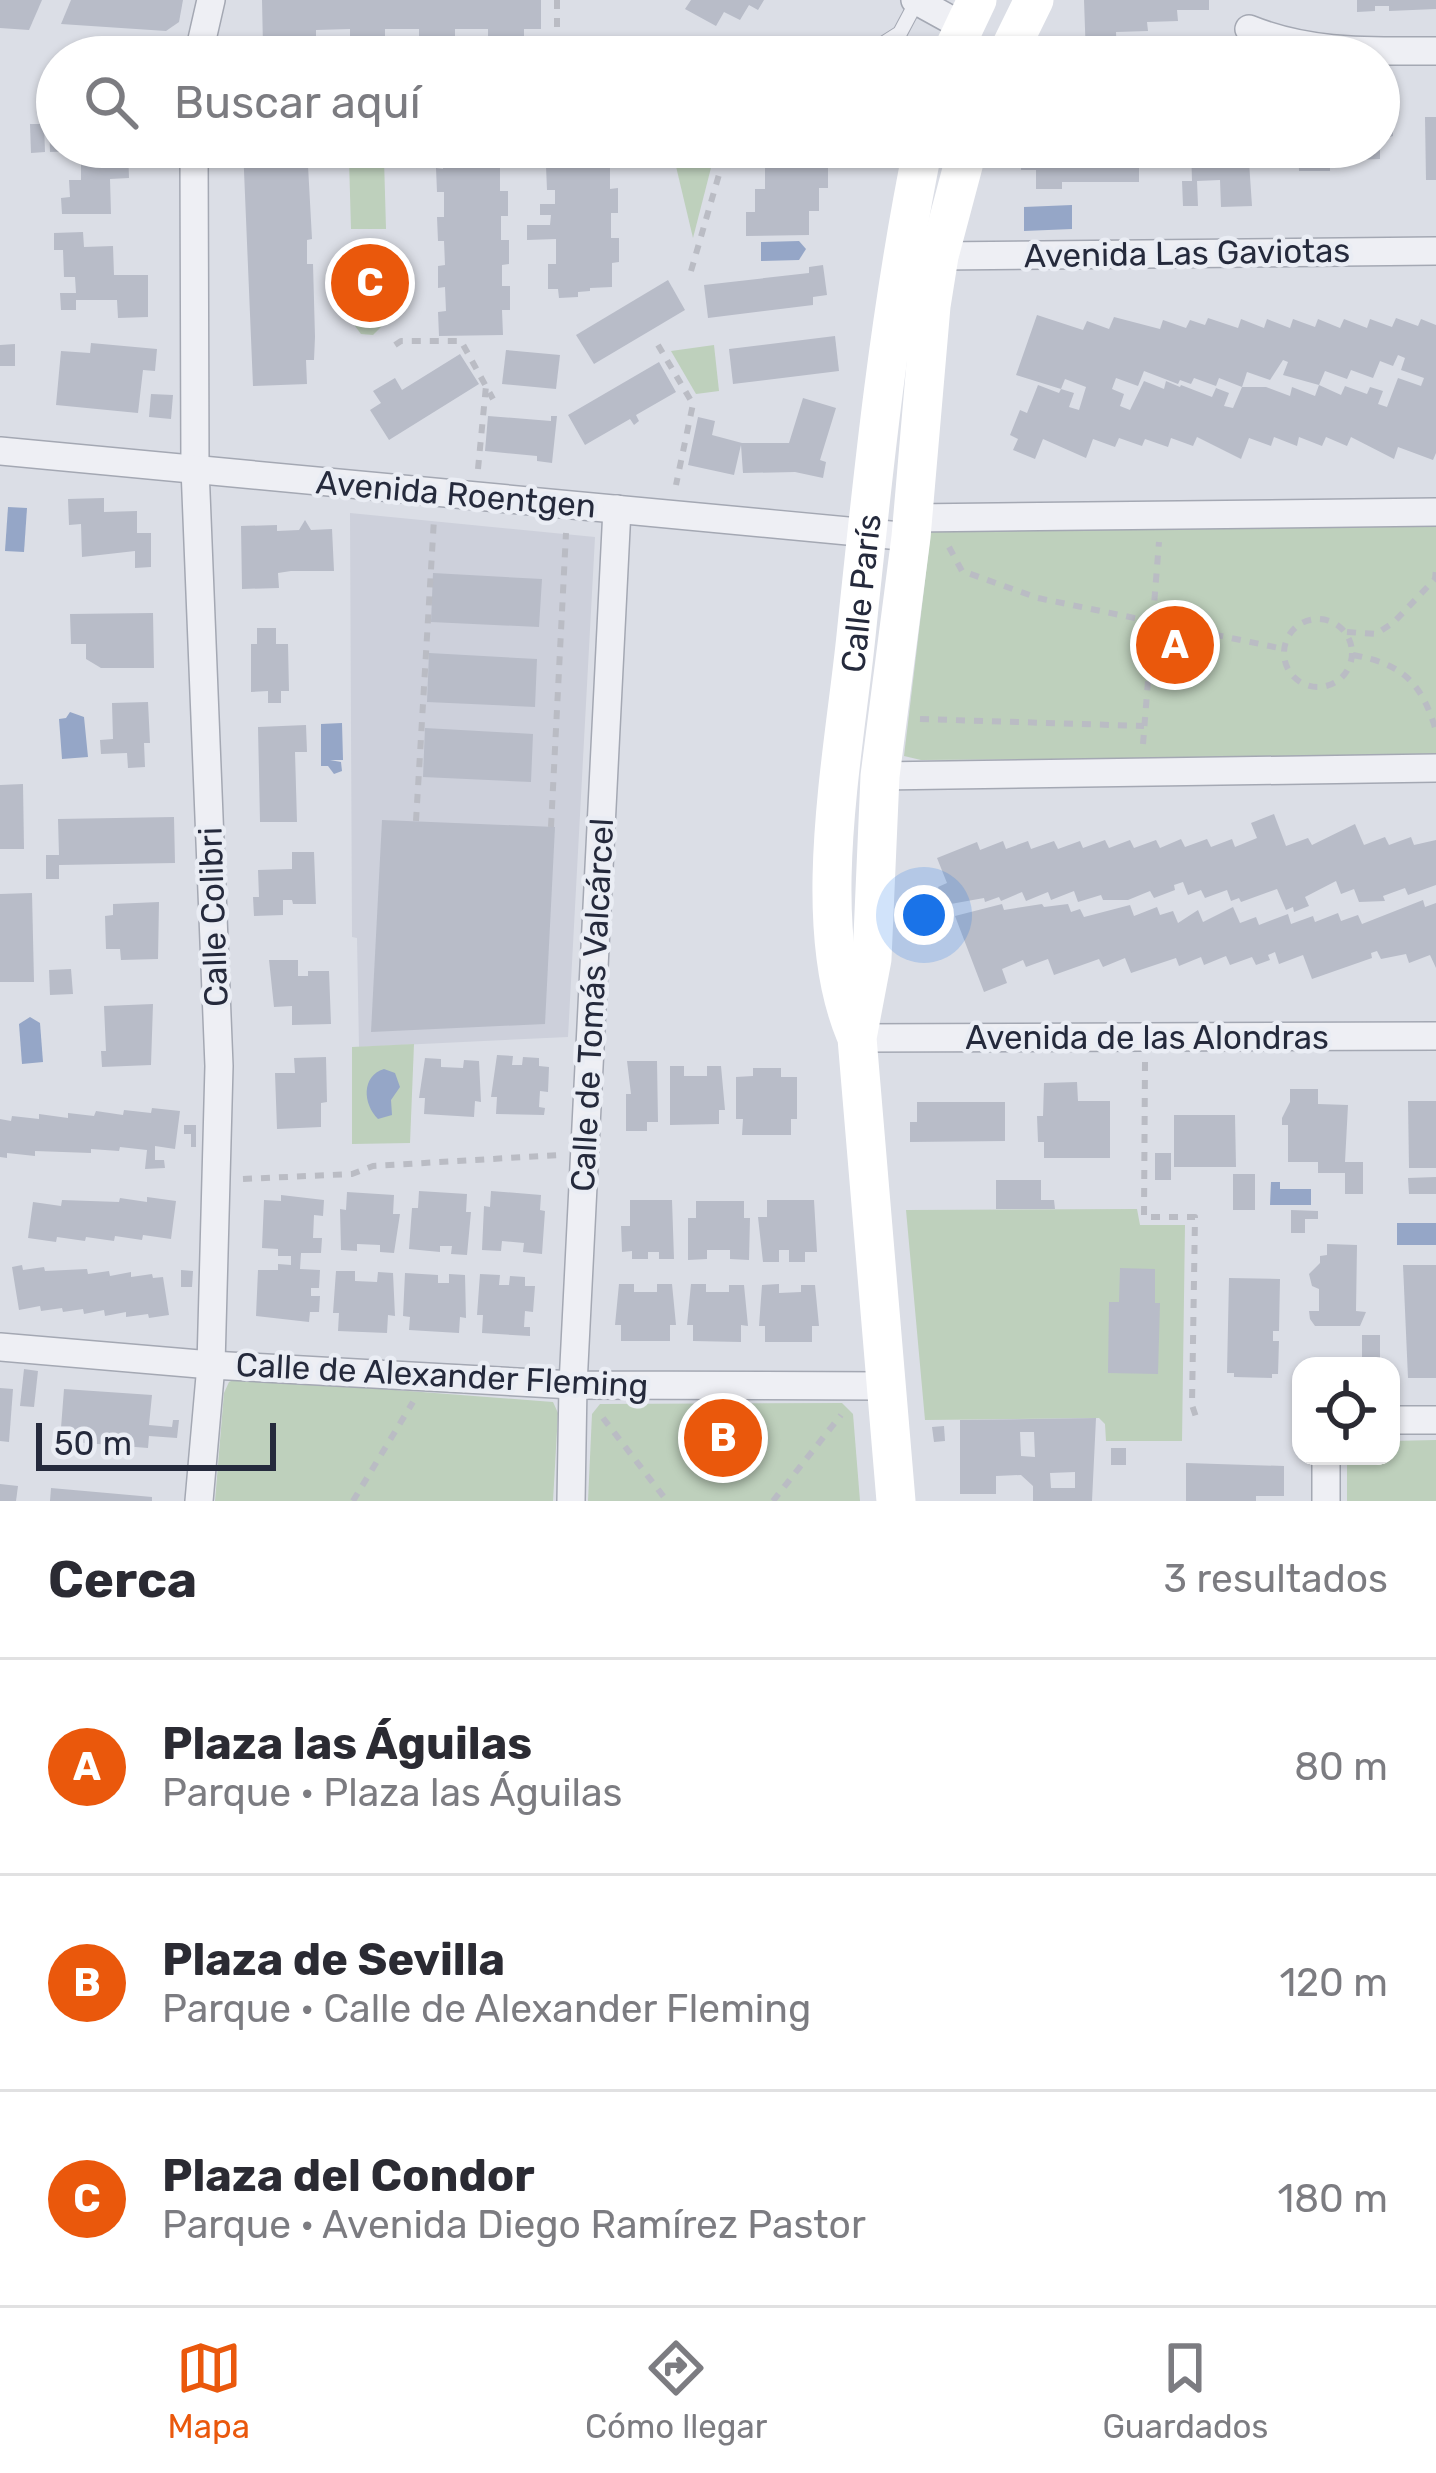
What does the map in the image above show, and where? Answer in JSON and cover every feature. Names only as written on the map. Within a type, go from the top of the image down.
[{"type":"main road","points":[[1017,36],[1034,0]]},
{"type":"main road","name":"Calle París","points":[[861,776],[924,533],[922,168]]},
{"type":"main road","name":"Calle París","points":[[896,1501],[857,1038],[872,959],[861,776],[867,533],[920,256],[959,168]]},
{"type":"street","points":[[202,36],[211,0]]},
{"type":"street","points":[[916,1],[964,28]]},
{"type":"street","points":[[1249,29],[1266,36]]},
{"type":"street","points":[[1400,51],[1436,51]]},
{"type":"street","name":"Calle Colibri","points":[[194,168],[195,469],[219,1066],[211,1365],[199,1501]]},
{"type":"street","name":"Avenida Las Gaviotas","points":[[920,256],[1436,251]]},
{"type":"street","name":"Avenida Roentgen","points":[[0,451],[867,533],[1160,515],[1436,512]]},
{"type":"street","name":"Calle de Tomás Valcárcel","points":[[571,1501],[617,509]]},
{"type":"street","points":[[861,776],[1436,768]]},
{"type":"street","name":"Avenida de las Alondras","points":[[857,1038],[1436,1036]]},
{"type":"street","name":"Calle de Alexander Fleming","points":[[0,1347],[211,1365],[573,1385],[885,1386]]},
{"type":"street","points":[[1400,1420],[1436,1420]]},
{"type":"street","points":[[1326,1465],[1326,1501]]},
{"type":"lane","points":[[895,36],[916,1]]},
{"type":"path","points":[[556,0],[557,36]]},
{"type":"path","points":[[691,271],[720,168]]},
{"type":"path","points":[[394,345],[461,341],[493,398]]},
{"type":"path","points":[[658,345],[693,404],[675,491]]},
{"type":"path","points":[[478,472],[486,386]]},
{"type":"path","points":[[1141,772],[1160,515]]},
{"type":"path","points":[[416,821],[434,516]]},
{"type":"path","points":[[551,827],[566,530]]},
{"type":"path","points":[[924,533],[970,576],[1038,598],[1284,649]]},
{"type":"path","points":[[1347,632],[1353,655],[1342,678],[1320,688],[1308,686],[1289,672],[1284,649],[1290,633],[1309,620],[1329,620],[1347,632],[1376,634],[1435,579],[1436,569]]},
{"type":"path","points":[[1353,655],[1383,661],[1412,680],[1428,704],[1436,731]]},
{"type":"path","points":[[913,719],[1144,725]]},
{"type":"path","points":[[1145,1055],[1144,1217],[1195,1217],[1192,1405],[1197,1420]]},
{"type":"path","points":[[238,1179],[568,1155]]},
{"type":"path","points":[[352,1501],[428,1377]]},
{"type":"path","points":[[598,1411],[667,1501]]},
{"type":"path","points":[[773,1501],[843,1412]]},
{"type":"shaded area","points":[[350,513],[595,537],[568,1037],[359,1047],[357,938],[352,937]]},
{"type":"green space","points":[[349,168],[384,168],[386,229],[351,229]]},
{"type":"green space","points":[[676,168],[711,168],[693,238]]},
{"type":"green space","points":[[352,245],[386,245],[387,321],[373,335],[361,334],[355,326]]},
{"type":"green space","points":[[714,345],[719,391],[696,394],[671,351]]},
{"type":"green space","points":[[1436,522],[1436,756],[921,760],[904,756],[931,531]]},
{"type":"green space","points":[[414,1044],[410,1143],[352,1144],[352,1047]]},
{"type":"green space","points":[[1137,1209],[1140,1225],[1185,1225],[1182,1441],[1106,1441],[1105,1424],[1099,1418],[925,1420],[906,1210]]},
{"type":"green space","points":[[237,1378],[553,1402],[558,1413],[553,1501],[215,1501],[224,1393]]},
{"type":"green space","points":[[842,1403],[853,1414],[860,1501],[588,1501],[592,1414],[600,1404]]},
{"type":"green space","points":[[1436,1440],[1436,1501],[1347,1501],[1347,1465],[1400,1465],[1400,1441]]},
{"type":"water","points":[[1072,205],[1072,229],[1024,231],[1024,207]]},
{"type":"water","points":[[799,241],[806,249],[799,260],[761,261],[761,242]]},
{"type":"water","points":[[8,507],[27,508],[24,552],[5,551]]},
{"type":"water","points":[[70,712],[84,717],[88,757],[62,759],[59,719]]},
{"type":"water","points":[[342,723],[343,760],[330,760],[341,762],[342,771],[334,774],[328,766],[321,766],[321,724]]},
{"type":"water","points":[[30,1017],[40,1023],[43,1062],[22,1064],[19,1024]]},
{"type":"water","points":[[384,1069],[395,1073],[400,1087],[391,1100],[392,1115],[378,1119],[369,1106],[367,1091],[371,1078]]},
{"type":"water","points":[[1271,1182],[1280,1182],[1280,1189],[1311,1189],[1311,1205],[1270,1205]]},
{"type":"water","points":[[1397,1223],[1436,1223],[1436,1245],[1397,1245]]},
{"type":"building","points":[[0,0],[42,0],[29,30],[0,28]]},
{"type":"building","points":[[71,0],[183,0],[179,22],[166,31],[61,24]]},
{"type":"building","points":[[262,0],[541,0],[541,29],[524,29],[524,36],[488,36],[488,29],[455,29],[455,36],[419,36],[419,29],[385,29],[385,36],[350,36],[350,29],[316,30],[316,36],[263,36]]},
{"type":"building","points":[[691,0],[764,0],[758,10],[749,5],[740,20],[724,12],[716,26],[685,9]]},
{"type":"building","points":[[1084,0],[1209,0],[1209,10],[1177,10],[1178,21],[1147,22],[1148,31],[1085,36]]},
{"type":"building","points":[[1357,0],[1436,0],[1436,9],[1389,11],[1389,6],[1375,6],[1375,11],[1357,12]]},
{"type":"building","points":[[1425,117],[1436,117],[1436,180],[1426,180]]},
{"type":"building","points":[[30,124],[36,124],[36,153],[31,153]]},
{"type":"building","points":[[81,168],[129,168],[129,178],[110,179],[111,214],[62,214],[61,198],[70,197],[69,180],[81,180]]},
{"type":"building","points":[[244,168],[308,168],[312,239],[307,240],[307,264],[313,264],[314,360],[306,360],[307,384],[253,386]]},
{"type":"building","points":[[436,168],[500,168],[500,191],[508,191],[501,240],[509,240],[509,264],[502,265],[502,286],[510,286],[510,310],[502,310],[503,335],[439,336],[438,312],[446,311],[445,287],[438,288],[438,266],[445,265],[437,217],[444,217],[444,192],[437,192]]},
{"type":"building","points":[[546,168],[610,168],[610,189],[618,188],[611,238],[619,238],[612,287],[559,298],[558,289],[548,289],[548,264],[556,264],[556,239],[527,240],[527,225],[550,225],[551,215],[540,215],[540,204],[555,204],[555,190],[547,190]]},
{"type":"building","points":[[765,168],[828,168],[828,188],[819,188],[819,211],[809,211],[809,235],[746,236],[746,212],[755,212],[755,189],[765,189]]},
{"type":"building","points":[[1139,168],[1139,182],[1062,182],[1062,189],[1036,189],[1036,170],[1021,170]]},
{"type":"building","points":[[1192,168],[1249,168],[1252,206],[1221,207],[1220,180],[1197,181],[1198,206],[1183,206],[1182,181],[1192,181]]},
{"type":"building","points":[[1299,168],[1330,168],[1330,171]]},
{"type":"building","points":[[83,232],[84,247],[113,246],[114,275],[148,275],[148,317],[118,318],[117,300],[76,300],[76,310],[61,310],[60,293],[76,293],[75,277],[64,277],[63,250],[54,250],[54,233]]},
{"type":"building","points":[[823,265],[827,295],[813,297],[813,305],[708,318],[704,285],[809,273],[809,267]]},
{"type":"building","points":[[668,280],[685,310],[594,364],[576,335]]},
{"type":"building","points":[[1037,315],[1083,330],[1087,321],[1109,329],[1114,317],[1160,329],[1163,320],[1186,328],[1190,320],[1205,325],[1208,318],[1238,328],[1241,319],[1264,328],[1267,319],[1290,328],[1293,319],[1315,327],[1318,319],[1340,328],[1344,319],[1367,328],[1370,319],[1392,327],[1396,318],[1418,326],[1421,319],[1436,325],[1436,453],[1433,460],[1398,447],[1394,459],[1351,437],[1347,446],[1326,437],[1322,446],[1299,437],[1297,446],[1274,437],[1271,446],[1249,438],[1241,459],[1197,437],[1193,446],[1171,438],[1168,447],[1145,439],[1142,446],[1119,438],[1115,447],[1093,439],[1086,458],[1043,439],[1035,459],[1013,450],[1018,439],[1010,435],[1020,410],[1027,413],[1038,385],[1059,393],[1061,389],[1016,375]],"holes":[[[1398,355],[1405,358],[1401,370],[1424,378],[1421,386],[1398,378],[1387,407],[1378,404],[1383,391],[1370,387],[1367,394],[1345,386],[1341,395],[1319,385],[1325,371],[1347,379],[1351,370],[1373,378],[1380,361],[1393,366]],[[1283,360],[1288,362],[1283,375],[1319,385],[1315,396],[1292,387],[1290,396],[1266,387],[1242,387],[1247,372],[1270,380]],[[1144,371],[1178,384],[1180,380],[1191,384],[1194,378],[1216,386],[1219,378],[1242,387],[1233,408],[1224,406],[1229,393],[1216,388],[1212,397],[1166,381],[1164,389],[1144,381],[1130,410],[1120,406],[1124,394],[1112,389],[1116,378],[1138,386]],[[1065,379],[1086,387],[1079,410],[1069,407],[1074,393],[1061,389]]]},
{"type":"building","points":[[835,336],[839,371],[733,384],[729,349]]},
{"type":"building","points":[[91,343],[157,349],[155,371],[143,370],[138,413],[56,405],[61,351],[90,353]]},
{"type":"building","points":[[15,344],[15,366],[0,366],[0,345]]},
{"type":"building","points":[[506,350],[560,355],[556,389],[502,384]]},
{"type":"building","points":[[460,354],[479,384],[389,440],[370,410],[381,403],[373,391],[395,378],[402,390]]},
{"type":"building","points":[[659,362],[676,392],[636,415],[639,421],[634,425],[630,419],[585,445],[568,415]]},
{"type":"building","points":[[151,394],[173,395],[171,419],[149,417]]},
{"type":"building","points":[[803,398],[836,408],[820,460],[826,462],[823,478],[795,472],[743,473],[741,445],[734,475],[688,465],[698,417],[715,421],[712,435],[742,443],[789,443]]},
{"type":"building","points":[[488,416],[551,421],[551,416],[557,416],[552,463],[537,461],[537,456],[485,451]]},
{"type":"building","points":[[104,498],[104,512],[137,511],[137,533],[151,533],[151,567],[135,568],[135,551],[82,557],[81,524],[69,525],[68,499]]},
{"type":"building","points":[[305,520],[311,530],[332,529],[334,571],[278,573],[279,588],[242,589],[241,526],[299,530]]},
{"type":"building","points":[[433,573],[542,579],[539,627],[431,622]]},
{"type":"building","points":[[153,613],[154,668],[101,668],[86,659],[86,644],[71,644],[70,614]]},
{"type":"building","points":[[257,628],[276,628],[276,644],[288,644],[289,691],[281,691],[281,703],[268,703],[268,691],[251,692],[251,644],[257,644]]},
{"type":"building","points":[[429,653],[537,659],[535,707],[427,702]]},
{"type":"building","points":[[148,702],[150,743],[144,743],[145,767],[128,768],[127,753],[101,754],[100,740],[113,739],[112,703]]},
{"type":"building","points":[[306,725],[307,752],[295,752],[297,822],[260,822],[258,727]]},
{"type":"building","points":[[425,728],[533,734],[531,782],[423,777]]},
{"type":"building","points":[[23,784],[24,849],[0,849],[0,785]]},
{"type":"building","points":[[1274,814],[1286,846],[1308,838],[1312,845],[1355,824],[1364,845],[1385,837],[1389,845],[1411,837],[1414,845],[1436,840],[1436,885],[1408,895],[1405,888],[1383,896],[1385,901],[1359,902],[1354,889],[1341,894],[1336,881],[1305,897],[1309,906],[1294,912],[1293,907],[1286,910],[1277,889],[1241,902],[1239,898],[1231,901],[1227,890],[1205,898],[1201,890],[1188,895],[1183,882],[1154,898],[1150,891],[1128,900],[1103,900],[1101,895],[1078,902],[1074,891],[1051,900],[1048,892],[1026,901],[1022,892],[1001,901],[999,897],[985,902],[984,898],[945,905],[938,887],[947,883],[937,858],[977,842],[980,850],[1003,841],[1006,849],[1028,841],[1031,849],[1054,841],[1058,849],[1080,841],[1083,848],[1105,840],[1109,848],[1130,840],[1134,848],[1156,840],[1160,848],[1181,839],[1185,847],[1207,839],[1211,847],[1232,839],[1235,847],[1257,838],[1251,823]]},
{"type":"building","points":[[174,817],[175,863],[59,865],[59,879],[46,879],[46,855],[59,855],[58,819]]},
{"type":"building","points":[[382,820],[555,827],[545,1024],[371,1032]]},
{"type":"building","points":[[292,852],[314,852],[316,904],[283,900],[283,915],[254,916],[258,870],[292,869]]},
{"type":"building","points":[[32,893],[34,982],[0,982],[0,894]]},
{"type":"building","points":[[1423,900],[1425,907],[1436,903],[1436,968],[1430,955],[1409,963],[1406,954],[1381,959],[1377,951],[1371,953],[1372,958],[1312,979],[1303,955],[1279,964],[1275,952],[1268,955],[1270,960],[1256,965],[1252,957],[1230,965],[1226,956],[1204,965],[1201,957],[1179,966],[1176,958],[1131,973],[1125,958],[1103,967],[1099,959],[1054,975],[1048,959],[1026,967],[1023,960],[1002,969],[1007,983],[984,992],[955,916],[1002,904],[1004,910],[1068,904],[1071,912],[1080,909],[1084,917],[1130,905],[1134,916],[1157,907],[1160,915],[1173,911],[1178,923],[1198,910],[1203,922],[1233,907],[1240,923],[1256,917],[1259,925],[1288,914],[1291,924],[1313,916],[1315,922],[1338,913],[1341,921],[1358,915],[1362,924]]},
{"type":"building","points":[[159,902],[158,959],[121,960],[120,949],[106,949],[105,916],[113,915],[113,904]]},
{"type":"building","points":[[269,960],[298,960],[298,976],[329,971],[331,1024],[292,1025],[292,1006],[274,1007]]},
{"type":"building","points":[[71,969],[73,994],[50,995],[49,970]]},
{"type":"building","points":[[153,1004],[151,1065],[102,1067],[104,1006]]},
{"type":"building","points":[[497,1055],[513,1056],[512,1065],[522,1065],[523,1057],[539,1058],[539,1066],[549,1067],[548,1092],[540,1091],[539,1107],[545,1108],[544,1115],[496,1114],[497,1097],[491,1097]]},
{"type":"building","points":[[326,1057],[327,1102],[321,1103],[321,1127],[277,1129],[275,1073],[295,1073],[294,1058]]},
{"type":"building","points":[[425,1058],[441,1059],[441,1067],[463,1068],[464,1060],[479,1061],[481,1102],[475,1101],[474,1117],[424,1114],[425,1098],[419,1098]]},
{"type":"building","points":[[627,1061],[657,1061],[658,1122],[647,1122],[647,1131],[626,1131],[626,1094],[631,1094]]},
{"type":"building","points":[[670,1066],[684,1066],[684,1076],[707,1076],[707,1066],[721,1066],[725,1110],[719,1110],[719,1124],[670,1125]]},
{"type":"building","points":[[753,1068],[781,1068],[781,1077],[797,1077],[797,1119],[791,1119],[791,1135],[742,1135],[743,1119],[736,1119],[736,1077],[753,1076]]},
{"type":"building","points":[[1077,1082],[1078,1101],[1110,1101],[1110,1158],[1044,1158],[1037,1116],[1043,1116],[1044,1083]]},
{"type":"building","points":[[1290,1089],[1318,1089],[1318,1104],[1348,1105],[1345,1162],[1363,1162],[1363,1194],[1345,1194],[1345,1173],[1318,1173],[1318,1162],[1288,1162],[1288,1125],[1282,1125],[1282,1118]]},
{"type":"building","points":[[1408,1101],[1436,1101],[1436,1168],[1409,1168]]},
{"type":"building","points":[[917,1102],[1005,1102],[1005,1141],[910,1142]]},
{"type":"building","points":[[152,1108],[180,1111],[175,1149],[155,1146],[155,1160],[164,1160],[165,1168],[145,1169],[147,1150],[120,1147],[119,1151],[35,1151],[35,1156],[7,1153],[7,1158],[0,1157],[0,1119],[39,1119],[39,1114],[68,1118],[68,1113],[94,1116],[96,1111],[151,1113]]},
{"type":"building","points":[[1174,1115],[1235,1115],[1236,1167],[1174,1167]]},
{"type":"building","points":[[184,1125],[196,1125],[196,1147],[191,1147],[191,1134],[184,1134]]},
{"type":"building","points":[[1155,1153],[1171,1153],[1171,1180],[1155,1180]]},
{"type":"building","points":[[1233,1174],[1255,1174],[1255,1210],[1233,1210]]},
{"type":"building","points":[[1436,1177],[1436,1194],[1409,1194],[1408,1178]]},
{"type":"building","points":[[996,1180],[1041,1180],[1041,1200],[1054,1200],[1055,1209],[996,1209]]},
{"type":"building","points":[[419,1191],[467,1194],[466,1212],[471,1212],[467,1255],[451,1254],[452,1246],[440,1246],[440,1252],[409,1249],[412,1208],[418,1208]]},
{"type":"building","points":[[491,1191],[541,1195],[540,1210],[545,1211],[542,1254],[523,1252],[524,1243],[502,1241],[501,1251],[482,1250],[484,1206],[490,1207]]},
{"type":"building","points":[[347,1192],[394,1195],[393,1214],[400,1214],[394,1253],[380,1252],[380,1245],[357,1244],[357,1251],[341,1250],[340,1209],[346,1210]]},
{"type":"building","points":[[281,1195],[324,1200],[323,1216],[314,1215],[313,1238],[322,1238],[321,1253],[301,1253],[300,1269],[320,1270],[319,1288],[311,1288],[311,1296],[320,1296],[319,1312],[310,1312],[309,1322],[256,1316],[258,1270],[291,1265],[291,1256],[262,1248],[264,1200],[281,1201]]},
{"type":"building","points":[[147,1197],[176,1201],[171,1239],[57,1237],[56,1242],[28,1238],[33,1202],[61,1206],[62,1200],[147,1202]]},
{"type":"building","points":[[630,1200],[672,1200],[674,1259],[659,1259],[659,1252],[648,1252],[648,1259],[632,1259],[632,1251],[622,1252],[621,1226],[630,1226]]},
{"type":"building","points":[[767,1200],[814,1200],[817,1252],[805,1252],[805,1262],[789,1262],[789,1250],[779,1250],[779,1262],[763,1262],[758,1217],[767,1217]]},
{"type":"building","points":[[696,1201],[744,1201],[744,1218],[750,1218],[749,1260],[730,1259],[730,1250],[707,1250],[707,1259],[688,1260],[688,1218],[696,1218]]},
{"type":"building","points":[[1291,1210],[1318,1211],[1318,1219],[1305,1219],[1305,1233],[1291,1233]]},
{"type":"building","points":[[1327,1244],[1357,1245],[1356,1311],[1366,1312],[1360,1326],[1315,1326],[1310,1319],[1309,1311],[1319,1311],[1319,1289],[1312,1286],[1309,1274],[1320,1263],[1320,1256],[1327,1255]]},
{"type":"building","points":[[22,1265],[23,1270],[87,1269],[88,1274],[109,1271],[110,1276],[131,1272],[131,1277],[163,1277],[169,1315],[126,1317],[126,1312],[105,1316],[104,1310],[84,1314],[83,1309],[41,1311],[40,1306],[19,1310],[12,1267]]},
{"type":"building","points":[[1403,1265],[1436,1265],[1436,1378],[1408,1378]]},
{"type":"building","points":[[1120,1268],[1155,1269],[1155,1303],[1160,1303],[1158,1374],[1108,1373],[1109,1302],[1119,1302]]},
{"type":"building","points":[[181,1270],[193,1271],[192,1287],[181,1287]]},
{"type":"building","points":[[336,1271],[355,1271],[355,1281],[377,1282],[378,1272],[393,1273],[395,1316],[388,1315],[387,1333],[338,1331],[339,1313],[333,1313]]},
{"type":"building","points":[[405,1273],[438,1275],[438,1283],[449,1283],[449,1274],[465,1275],[466,1318],[460,1317],[459,1333],[409,1330],[410,1317],[403,1316]]},
{"type":"building","points":[[480,1274],[500,1275],[499,1285],[509,1285],[510,1276],[525,1277],[525,1286],[535,1286],[533,1312],[525,1311],[524,1327],[530,1327],[530,1336],[482,1333],[483,1315],[477,1315]]},
{"type":"building","points":[[1229,1278],[1280,1279],[1279,1331],[1273,1331],[1273,1341],[1279,1341],[1278,1374],[1272,1378],[1227,1373]]},
{"type":"building","points":[[619,1284],[634,1284],[634,1292],[657,1292],[657,1284],[672,1284],[676,1325],[670,1325],[670,1341],[621,1341],[621,1325],[615,1325]]},
{"type":"building","points":[[691,1284],[706,1284],[706,1292],[729,1292],[729,1285],[744,1285],[748,1326],[741,1325],[741,1342],[693,1341],[693,1325],[687,1325]]},
{"type":"building","points":[[779,1284],[779,1293],[801,1292],[801,1285],[815,1285],[819,1326],[812,1326],[812,1342],[765,1342],[765,1326],[759,1326],[762,1285]]},
{"type":"building","points":[[1362,1335],[1380,1335],[1380,1357],[1362,1357]]},
{"type":"building","points":[[24,1369],[38,1371],[34,1407],[20,1406]]},
{"type":"building","points":[[0,1388],[13,1389],[9,1442],[0,1441]]},
{"type":"building","points":[[64,1389],[152,1395],[149,1425],[172,1427],[173,1420],[179,1420],[177,1438],[149,1436],[148,1448],[60,1441]]},
{"type":"building","points":[[1096,1418],[1092,1501],[1033,1501],[1033,1486],[1021,1475],[996,1476],[996,1494],[960,1494],[960,1420]],"holes":[[[1020,1432],[1034,1432],[1035,1457],[1021,1456]],[[1075,1472],[1075,1488],[1051,1488],[1050,1473]]]},
{"type":"building","points":[[944,1426],[945,1441],[934,1442],[932,1427]]},
{"type":"building","points":[[1111,1448],[1126,1448],[1126,1465],[1111,1465]]},
{"type":"building","points":[[1186,1463],[1284,1466],[1284,1496],[1186,1501]]},
{"type":"building","points":[[0,1484],[18,1486],[16,1501],[0,1501]]},
{"type":"building","points":[[51,1488],[152,1497],[152,1501],[50,1501]]},
{"type":"place","name":"Plaza del Condor","points":[[370,283]]},
{"type":"place","name":"Plaza las Águilas","points":[[1175,645]]},
{"type":"place","name":"Plaza de Sevilla","points":[[723,1438]]}]
